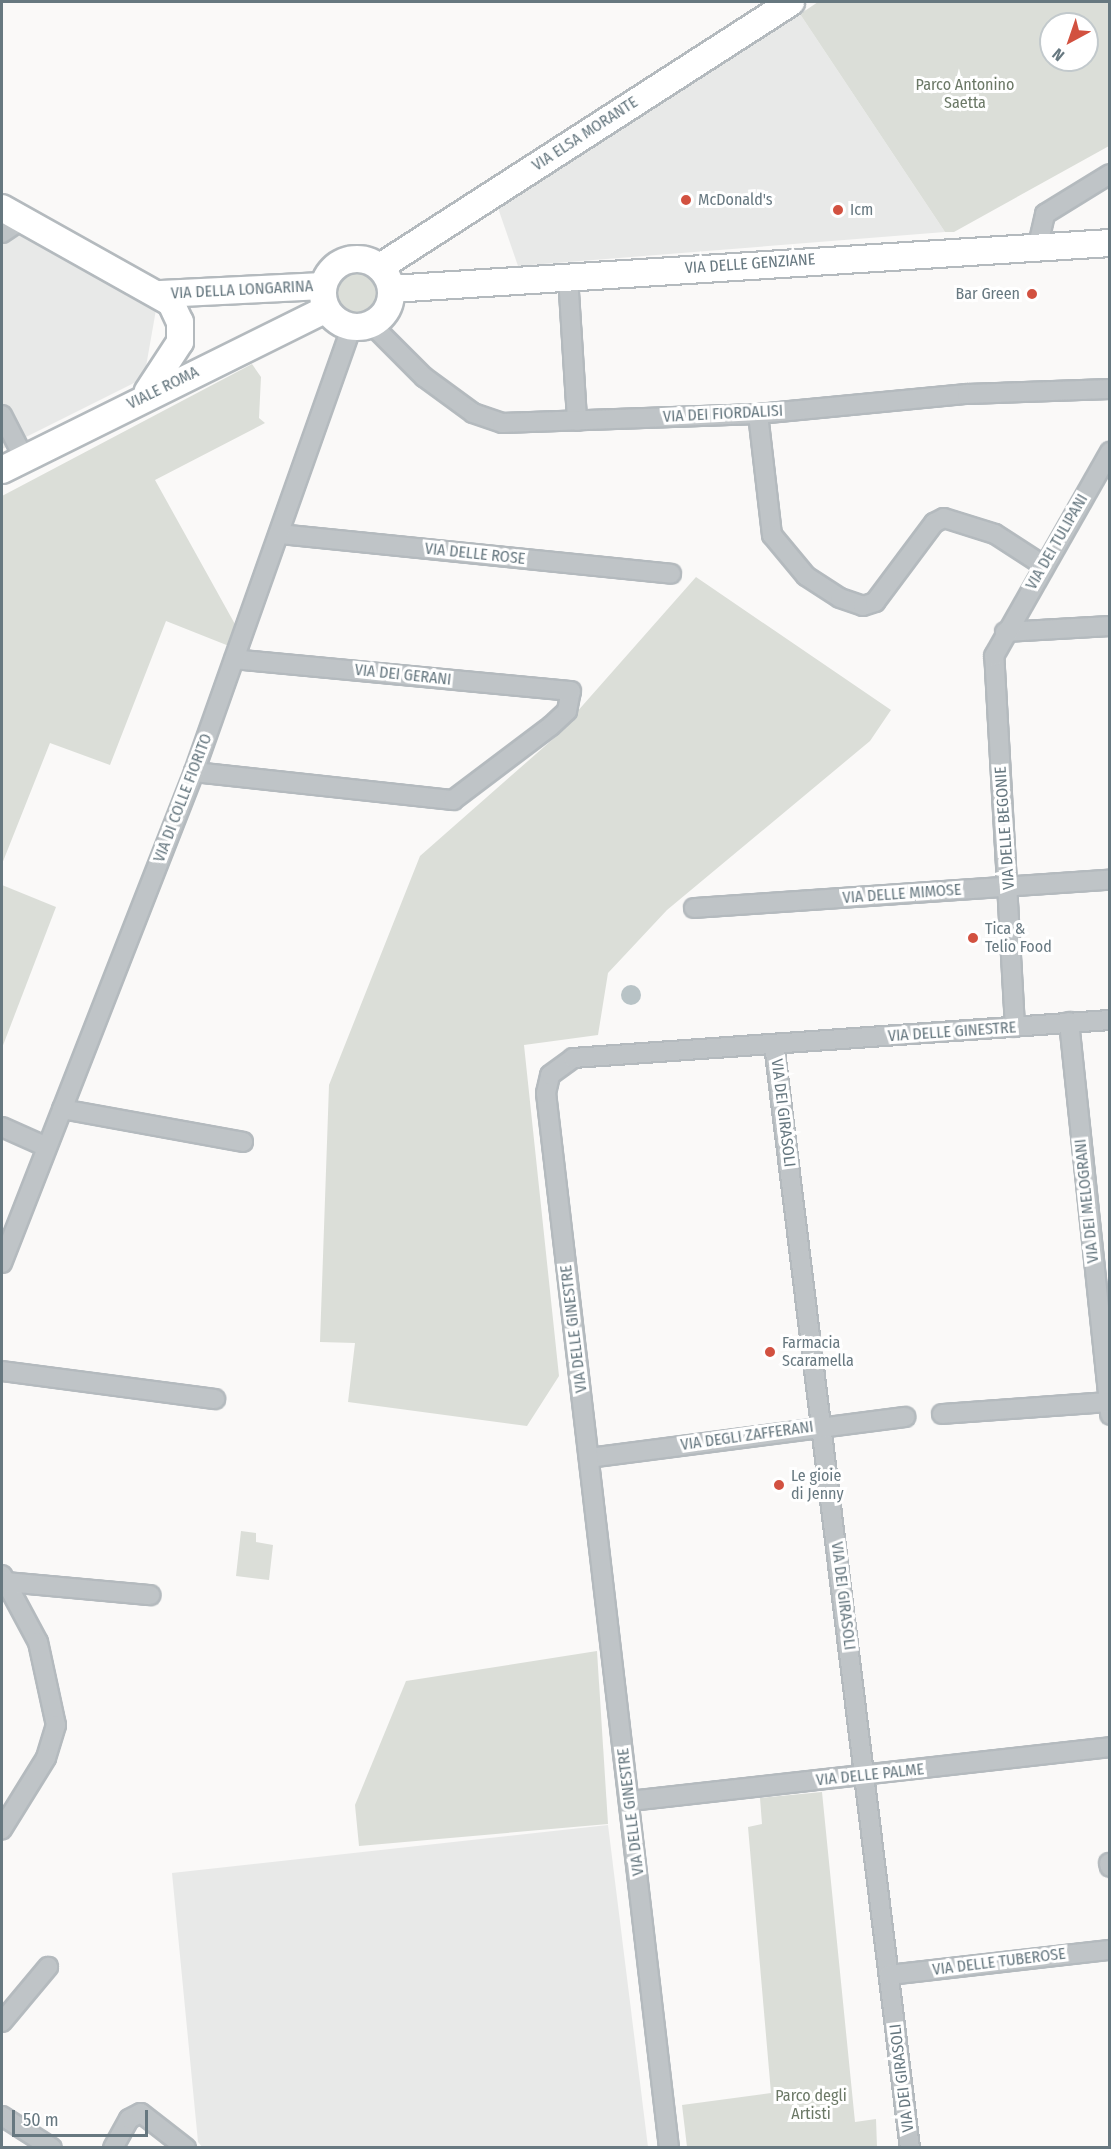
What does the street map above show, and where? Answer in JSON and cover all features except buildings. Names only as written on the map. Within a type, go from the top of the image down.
[{"type":"street","name":"VIA ELSA MORANTE","points":[[386,278],[791,2]]},
{"type":"street","points":[[1038,245],[1038,226],[1045,214],[1110,174]]},
{"type":"street","name":"VIA DELLA LONGARINA","points":[[8,221],[161,294],[325,297]]},
{"type":"street","name":"VIA DELLE GENZIANE","points":[[325,297],[346,261],[386,278],[567,276],[1038,245],[1110,243]]},
{"type":"street","points":[[567,276],[577,420]]},
{"type":"street","points":[[325,297],[362,326],[387,310],[386,278]]},
{"type":"street","name":"VIA DELLA LONGARINA","points":[[141,398],[168,367],[180,342],[178,315],[161,294]]},
{"type":"street","name":"VIALE ROMA","points":[[2,470],[141,398],[325,297]]},
{"type":"street","name":"VIA DEI FIORDALISI","points":[[362,326],[410,366],[480,417],[513,423],[758,414],[967,394],[1110,389]]},
{"type":"street","name":"VIA DI COLLE FIORITO","points":[[2,1263],[194,772],[280,534],[362,326]]},
{"type":"street","points":[[758,414],[772,535],[806,576],[840,598],[863,606],[875,602],[944,518],[995,534],[1043,565]]},
{"type":"street","points":[[2,416],[24,458]]},
{"type":"street","name":"VIA DEI TULIPANI","points":[[1005,632],[1110,452]]},
{"type":"street","name":"VIA DELLE ROSE","points":[[280,534],[671,574]]},
{"type":"street","points":[[1005,632],[1110,626]]},
{"type":"street","name":"VIA DELLE BEGONIE","points":[[1005,632],[994,666],[1009,887],[1015,1027]]},
{"type":"street","name":"VIA DEI GERANI","points":[[194,772],[453,800],[551,726],[567,711],[571,691],[236,659]]},
{"type":"street","name":"VIA DELLE MIMOSE","points":[[694,908],[1110,880]]},
{"type":"street","name":"VIA DELLE GINESTRE","points":[[669,2148],[546,1093],[550,1075],[573,1058],[1110,1020]]},
{"type":"street","name":"VIA DEI MELOGRANI","points":[[1069,1022],[1109,1406]]},
{"type":"street","name":"VIA DEI GIRASOLI","points":[[774,1044],[866,1776],[910,2148]]},
{"type":"street","points":[[62,1109],[243,1142]]},
{"type":"street","points":[[2,1127],[47,1147]]},
{"type":"street","points":[[2,1371],[215,1400]]},
{"type":"street","points":[[942,1414],[1109,1406]]},
{"type":"street","name":"VIA DEGLI ZAFFERANI","points":[[589,1458],[822,1425],[905,1417]]},
{"type":"street","points":[[4,1578],[150,1595]]},
{"type":"street","points":[[2,1829],[46,1758],[56,1725],[38,1642],[4,1578]]},
{"type":"street","name":"VIA DELLE PALME","points":[[630,1801],[1110,1747]]},
{"type":"street","name":"VIA DELLE TUBEROSE","points":[[890,1975],[1110,1950]]},
{"type":"street","points":[[2,2022],[48,1967]]},
{"type":"street","points":[[113,2148],[129,2119],[141,2114],[186,2148]]},
{"type":"street","points":[[2,2116],[52,2148]]},
{"type":"shaded area","points":[[800,14],[945,232],[518,266],[498,208]]},
{"type":"shaded area","points":[[2,192],[157,304],[144,378],[2,449]]},
{"type":"shaded area","points":[[627,985],[635,985],[641,991],[641,999],[635,1005],[627,1005],[621,999],[621,991]]},
{"type":"shaded area","points":[[608,1825],[648,2147],[203,2148],[198,2142],[172,1873]]},
{"type":"green space","name":"Parco Antonino Saetta","points":[[818,2],[1109,2],[1109,146],[954,232],[945,232],[800,14]]},
{"type":"green space","points":[[357,270],[373,277],[380,293],[373,309],[357,316],[341,309],[334,293],[341,277]]},
{"type":"green space","points":[[252,364],[261,377],[259,418],[265,423],[155,480],[236,626],[229,646],[166,621],[110,765],[50,743],[2,864],[2,496]]},
{"type":"green space","points":[[696,577],[891,710],[870,741],[667,910],[608,973],[598,1035],[524,1045],[559,1376],[527,1426],[348,1402],[355,1343],[320,1342],[329,1085],[420,856],[553,739]]},
{"type":"green space","points":[[2,885],[56,907],[2,1048]]},
{"type":"green space","points":[[241,1531],[256,1533],[256,1542],[273,1545],[269,1580],[236,1576]]},
{"type":"green space","points":[[597,1651],[608,1824],[359,1846],[355,1805],[406,1681]]},
{"type":"green space","name":"Parco degli Artisti","points":[[822,1792],[855,2122],[876,2119],[877,2147],[687,2147],[682,2105],[771,2093],[748,1827],[762,1824],[760,1798]]},
{"type":"place","name":"McDonald's","points":[[686,200]]},
{"type":"place","name":"Icm","points":[[838,210]]},
{"type":"place","name":"Bar Green","points":[[1032,294]]},
{"type":"place","name":"Tica & Telio Food","points":[[973,938]]},
{"type":"place","name":"Farmacia Scaramella","points":[[770,1352]]},
{"type":"place","name":"Le gioie di Jenny","points":[[779,1485]]}]
